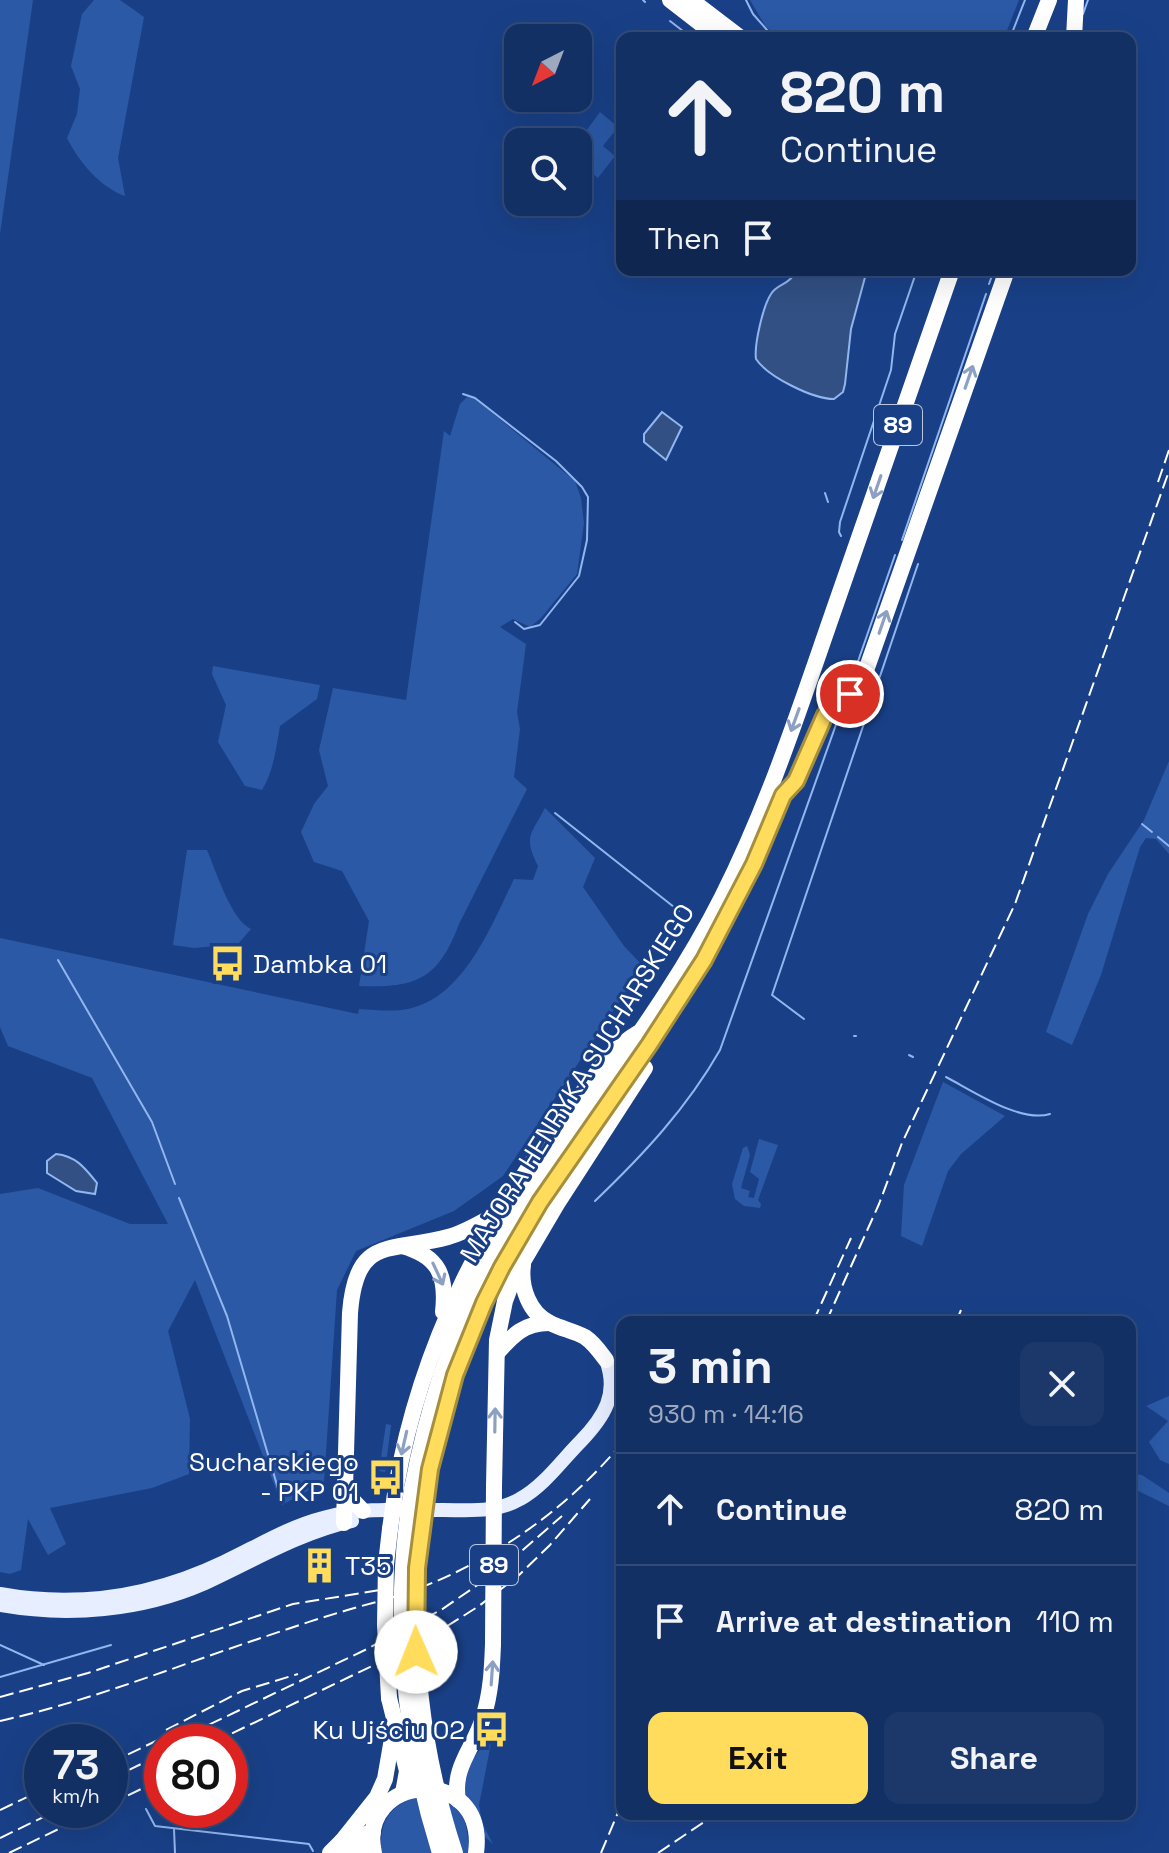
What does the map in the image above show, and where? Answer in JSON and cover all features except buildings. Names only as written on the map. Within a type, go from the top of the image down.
[{"type":"highway","points":[[670,0],[711,32]]},
{"type":"highway","points":[[691,0],[733,32]]},
{"type":"highway","points":[[1036,32],[1049,0]]},
{"type":"highway","points":[[1074,32],[1076,0]]},
{"type":"highway","points":[[942,276],[943,296]]},
{"type":"highway","name":"MAJORA HENRYKA SUCHARSKIEGO","points":[[646,1038],[721,899],[768,795],[950,276]]},
{"type":"highway","name":"MAJORA HENRYKA SUCHARSKIEGO","points":[[440,1853],[416,1764],[405,1688],[402,1588],[411,1489],[438,1431],[455,1375],[493,1285],[540,1202],[646,1038],[704,960],[728,916],[783,795],[796,781],[831,706],[844,696],[857,696],[1005,276]]},
{"type":"highway","name":"89","points":[[339,1849],[377,1797],[385,1779],[394,1727],[389,1698],[385,1585],[411,1489],[413,1407],[442,1323],[499,1213],[531,1162],[620,1043],[646,1038],[647,1065],[523,1259],[505,1301],[497,1340],[493,1644],[488,1702],[474,1742],[456,1776],[458,1800]]},
{"type":"highway","points":[[343,1519],[353,1286],[359,1270],[368,1258],[384,1249],[462,1232],[499,1213]]},
{"type":"highway","points":[[400,1246],[423,1254],[437,1268],[445,1293],[442,1323]]},
{"type":"highway","points":[[523,1259],[521,1275],[526,1295],[539,1315],[549,1323],[587,1338],[606,1360]]},
{"type":"highway","points":[[497,1353],[521,1329],[531,1324],[549,1323]]},
{"type":"highway","name":"MAJORA HENRYKA SUCHARSKIEGO","points":[[411,1489],[418,1680],[430,1760],[455,1853]]},
{"type":"highway","points":[[344,1491],[363,1511]]},
{"type":"highway","points":[[394,1727],[407,1771],[403,1793]]},
{"type":"highway","points":[[339,1849],[373,1844],[387,1804],[403,1793],[431,1788],[445,1792],[469,1811],[479,1837],[476,1853]]},
{"type":"main road","points":[[0,1605],[32,1610],[75,1611],[149,1601],[201,1584],[363,1511],[492,1509],[511,1504],[529,1494],[603,1415],[611,1386],[606,1360]]},
{"type":"main road","points":[[0,1594],[68,1600],[109,1598],[148,1590],[199,1573],[305,1523],[383,1512]]},
{"type":"shaded area","points":[[0,0],[33,0],[0,234]]},
{"type":"shaded area","points":[[94,0],[120,0],[144,17],[118,158],[125,196],[107,187],[91,173],[67,138],[77,114],[80,89],[71,66],[82,14]]},
{"type":"shaded area","points":[[750,0],[1019,0],[1006,32],[772,32]]},
{"type":"shaded area","points":[[600,112],[616,125],[616,130],[603,146],[615,156],[598,178],[592,173],[592,128],[588,128]]},
{"type":"shaded area","points":[[865,276],[851,329],[843,392],[834,399],[792,386],[770,373],[756,359],[758,335],[768,300],[792,277]]},
{"type":"shaded area","points":[[467,397],[474,398],[575,481],[584,523],[577,574],[530,627],[513,619],[500,627],[526,644],[517,712],[520,729],[514,777],[527,789],[451,943],[443,958],[422,977],[396,985],[359,986],[369,921],[342,871],[314,862],[301,832],[314,804],[328,786],[319,750],[333,688],[406,700],[444,431],[450,436],[460,404]]},
{"type":"shaded area","points":[[662,412],[682,427],[666,460],[644,442],[644,434]]},
{"type":"shaded area","points":[[213,666],[320,685],[317,699],[280,726],[272,767],[262,790],[245,786],[218,742],[226,705],[212,674]]},
{"type":"shaded area","points":[[1169,761],[1169,854],[1156,839],[1146,838],[1140,847],[1101,975],[1072,1045],[1046,1032],[1088,914],[1108,874],[1144,820]]},
{"type":"shaded area","points":[[545,808],[595,858],[583,887],[624,946],[643,966],[503,1176],[454,1211],[356,1251],[337,1290],[324,1482],[282,1505],[195,1280],[168,1331],[190,1419],[189,1474],[152,1488],[50,1508],[66,1544],[48,1555],[28,1519],[21,1570],[10,1574],[0,1572],[0,1194],[38,1188],[130,1224],[168,1224],[92,1078],[8,1046],[0,1027],[0,938],[358,1014],[359,1009],[408,1009],[428,1002],[460,975],[486,937],[514,879],[533,880],[538,866],[531,848],[531,836]]},
{"type":"shaded area","points":[[187,850],[207,850],[231,906],[251,929],[238,944],[194,948],[173,945]]},
{"type":"shaded area","points":[[943,1082],[1005,1116],[961,1154],[948,1171],[922,1246],[901,1236],[904,1185]]},
{"type":"shaded area","points":[[759,1139],[778,1145],[758,1200],[760,1208],[744,1206],[735,1199],[732,1184],[743,1148],[747,1146],[750,1155],[741,1188],[750,1191],[748,1197],[754,1198],[759,1179],[750,1172]]},
{"type":"shaded area","points":[[56,1154],[75,1160],[84,1168],[97,1183],[95,1194],[76,1191],[47,1173],[47,1161]]},
{"type":"shaded area","points":[[1169,1396],[1169,1464],[1160,1460],[1149,1442],[1168,1421],[1146,1406]]},
{"type":"shaded area","points":[[386,1424],[391,1425],[385,1472],[379,1471]]},
{"type":"shaded area","points":[[1136,1474],[1169,1493],[1169,1506],[1136,1490]]},
{"type":"shaded area","points":[[490,1737],[479,1805],[482,1823],[493,1844],[484,1836],[478,1817],[464,1797],[464,1770]]},
{"type":"shaded area","points":[[417,1796],[434,1853],[381,1853],[382,1832],[387,1817]]},
{"type":"shaded area","points":[[445,1799],[465,1822],[469,1853],[461,1853]]},
{"type":"waterway","points":[[746,0],[753,14],[769,32]]},
{"type":"waterway","points":[[1012,32],[1025,0]]},
{"type":"waterway","points":[[1083,14],[1088,0]]},
{"type":"waterway","points":[[670,21],[684,32]]},
{"type":"waterway","points":[[841,536],[840,522],[891,370],[895,334],[915,276]]},
{"type":"waterway","points":[[989,284],[992,276]]},
{"type":"waterway","points":[[902,540],[986,294]]},
{"type":"waterway","points":[[463,394],[475,398],[556,461],[588,497],[587,540],[579,576],[540,625],[524,629],[515,622]]},
{"type":"waterway","points":[[825,493],[828,502]]},
{"type":"waterway","points":[[848,690],[895,555]]},
{"type":"waterway","points":[[804,1019],[772,995],[918,564]]},
{"type":"waterway","points":[[595,1201],[663,1130],[720,1050],[843,705]]},
{"type":"waterway","points":[[555,813],[679,911]]},
{"type":"waterway","points":[[1142,824],[1152,832]]},
{"type":"waterway","points":[[1158,837],[1169,846]]},
{"type":"waterway","points":[[58,960],[152,1122],[175,1184]]},
{"type":"waterway","points":[[909,1055],[913,1057]]},
{"type":"waterway","points":[[946,1077],[1011,1110],[1038,1116],[1050,1114]]},
{"type":"waterway","points":[[179,1198],[227,1316],[282,1502]]},
{"type":"waterway","points":[[0,1645],[44,1665]]},
{"type":"waterway","points":[[0,1677],[111,1645]]},
{"type":"waterway","points":[[172,1828],[309,1844],[313,1851]]},
{"type":"waterway","points":[[174,1829],[175,1853]]},
{"type":"railway","points":[[1158,482],[1169,450]]},
{"type":"railway","points":[[829,1316],[879,1204],[902,1143],[1015,904],[1169,471]]},
{"type":"railway","points":[[816,1316],[851,1238]]},
{"type":"railway","points":[[958,1316],[961,1310]]},
{"type":"railway","points":[[0,1721],[95,1695],[306,1623],[408,1593],[446,1577],[529,1529],[578,1489],[616,1450]]},
{"type":"railway","points":[[248,1726],[422,1642],[479,1606],[518,1576],[590,1499]]},
{"type":"railway","points":[[211,1724],[441,1610],[501,1569],[562,1516]]},
{"type":"railway","points":[[0,1697],[88,1673],[293,1604],[393,1588]]},
{"type":"railway","points":[[178,1724],[242,1691],[298,1674]]},
{"type":"railway","points":[[128,1754],[144,1747]]},
{"type":"railway","points":[[128,1770],[144,1763]]},
{"type":"railway","points":[[128,1795],[144,1788]]},
{"type":"railway","points":[[0,1810],[24,1799]]},
{"type":"railway","points":[[601,1853],[616,1817]]},
{"type":"railway","points":[[658,1853],[707,1820]]},
{"type":"railway","points":[[0,1838],[24,1826]]},
{"type":"railway","points":[[9,1853],[61,1828]]},
{"type":"place","name":"Dambka 01","points":[[227,964]]},
{"type":"place","name":"Sucharskiego - PKP 01","points":[[385,1477]]},
{"type":"place","name":"T35","points":[[319,1566]]},
{"type":"place","name":"Ku Ujściu 02","points":[[491,1730]]},
{"type":"route","points":[[416,1652],[417,1568],[430,1469],[455,1375],[484,1303],[540,1202],[672,1012],[704,960],[754,864],[783,795],[796,781],[825,715],[838,699],[850,694]]}]
